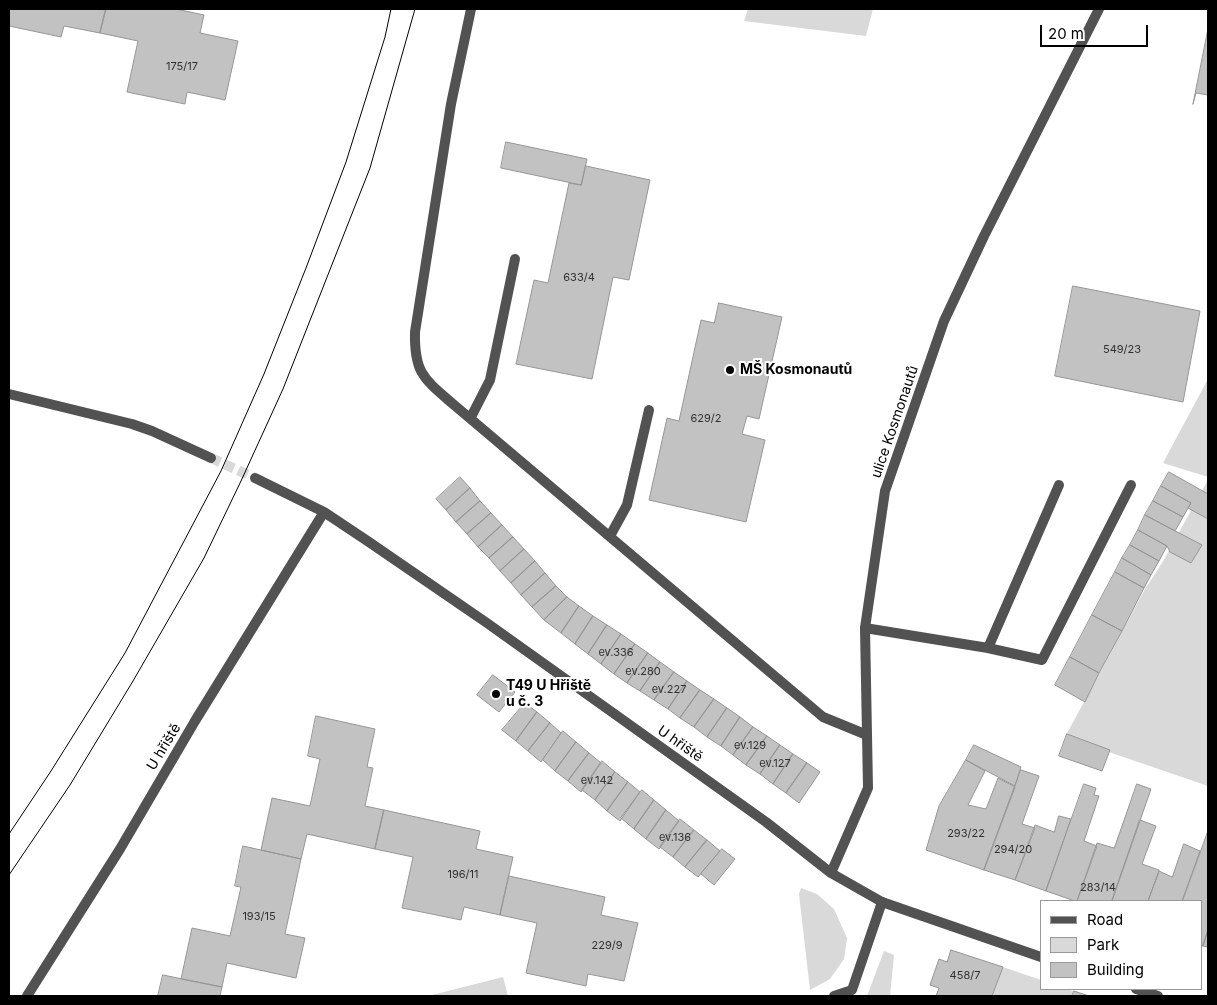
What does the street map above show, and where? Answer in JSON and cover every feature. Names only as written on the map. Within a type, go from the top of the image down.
[{"type":"street","points":[[471,9],[451,104],[415,332],[415,352],[419,367],[427,381],[823,717],[867,735]]},
{"type":"street","name":"ulice Kosmonautů","points":[[831,873],[868,788],[865,628],[885,490],[944,321],[989,227],[1099,9]]},
{"type":"street","points":[[471,417],[490,380],[515,259]]},
{"type":"street","points":[[9,394],[132,424],[152,431],[210,458]]},
{"type":"street","points":[[610,536],[627,505],[649,410]]},
{"type":"street","name":"U hřiště","points":[[255,478],[324,512],[487,623],[766,822],[831,873],[882,902],[1040,956]]},
{"type":"street","points":[[988,648],[1059,485]]},
{"type":"street","points":[[865,628],[988,648],[1042,660],[1131,485]]},
{"type":"street","name":"U hřiště","points":[[27,996],[120,849],[195,721],[324,512]]},
{"type":"street","points":[[834,996],[852,990],[882,902]]},
{"type":"street","points":[[1139,990],[1158,996]]},
{"type":"green space","points":[[748,9],[873,9],[866,36],[744,21]]},
{"type":"green space","points":[[1208,379],[1208,477],[1163,463]]},
{"type":"green space","points":[[1208,480],[1208,786],[1065,737],[1145,589],[1162,563]]},
{"type":"green space","points":[[801,888],[817,894],[834,909],[847,938],[844,959],[830,979],[810,990],[799,894]]},
{"type":"green space","points":[[884,951],[894,955],[890,996],[867,996]]},
{"type":"green space","points":[[1003,967],[1040,980],[1040,990],[1073,991],[1071,996],[992,996]]},
{"type":"green space","points":[[503,977],[508,996],[428,996]]},
{"type":"building","points":[[9,9],[106,9],[100,33],[64,26],[61,37],[9,26]]},
{"type":"building","points":[[106,9],[176,9],[204,15],[200,33],[238,41],[225,100],[187,92],[185,104],[127,92],[138,41],[100,33]]},
{"type":"building","points":[[1208,29],[1208,95],[1196,93],[1193,104]]},
{"type":"building","points":[[506,142],[587,159],[581,185],[501,168]]},
{"type":"building","points":[[586,166],[650,180],[629,280],[613,277],[592,379],[516,364],[534,280],[548,283],[569,183],[581,185]]},
{"type":"building","points":[[1073,286],[1200,311],[1183,402],[1055,376]]},
{"type":"building","name":"MŠ Kosmonautů","points":[[719,303],[782,317],[759,419],[747,416],[742,434],[765,440],[746,522],[649,500],[667,418],[679,421],[701,320],[714,323]]},
{"type":"building","points":[[1169,472],[1208,494],[1208,519],[1188,508],[1191,503],[1161,486]]},
{"type":"building","points":[[460,477],[470,488],[446,510],[436,499]]},
{"type":"building","points":[[1161,486],[1191,503],[1183,517],[1153,501]]},
{"type":"building","points":[[470,488],[480,501],[456,522],[446,510]]},
{"type":"building","points":[[480,501],[491,513],[467,534],[456,522]]},
{"type":"building","points":[[1153,501],[1183,517],[1175,531],[1145,515]]},
{"type":"building","points":[[491,513],[502,525],[478,547],[467,534]]},
{"type":"building","points":[[1145,515],[1202,545],[1191,563],[1170,552],[1167,546],[1138,530]]},
{"type":"building","points":[[502,525],[513,537],[489,558],[478,547]]},
{"type":"building","points":[[1138,530],[1167,546],[1159,561],[1130,545]]},
{"type":"building","points":[[513,537],[524,549],[500,571],[489,558]]},
{"type":"building","points":[[1130,545],[1159,561],[1151,575],[1122,558]]},
{"type":"building","points":[[524,549],[535,561],[511,583],[500,571]]},
{"type":"building","points":[[1122,558],[1151,575],[1144,588],[1115,572]]},
{"type":"building","points":[[535,561],[545,573],[521,595],[511,583]]},
{"type":"building","points":[[1115,572],[1144,588],[1122,631],[1092,615]]},
{"type":"building","points":[[545,573],[556,586],[532,607],[521,595]]},
{"type":"building","points":[[556,586],[567,597],[544,620],[532,607]]},
{"type":"building","points":[[567,597],[579,606],[561,633],[544,620]]},
{"type":"building","points":[[579,606],[593,616],[575,644],[561,633]]},
{"type":"building","points":[[1092,615],[1122,631],[1099,673],[1070,657]]},
{"type":"building","points":[[593,616],[607,625],[588,654],[575,644]]},
{"type":"building","points":[[607,625],[621,634],[601,664],[588,654]]},
{"type":"building","points":[[621,634],[635,644],[614,674],[601,664]]},
{"type":"building","points":[[635,644],[648,653],[627,683],[614,674]]},
{"type":"building","points":[[648,653],[660,662],[640,691],[627,683]]},
{"type":"building","points":[[1070,657],[1099,673],[1085,702],[1055,685]]},
{"type":"building","points":[[660,662],[674,672],[654,700],[640,691]]},
{"type":"building","points":[[674,672],[687,681],[668,709],[654,700]]},
{"type":"building","name":"T49 U Hřiště u č. 3","points":[[493,675],[515,692],[499,712],[477,695]]},
{"type":"building","points":[[687,681],[700,690],[680,718],[668,709]]},
{"type":"building","points":[[700,690],[714,699],[694,727],[680,718]]},
{"type":"building","points":[[714,699],[727,708],[707,737],[694,727]]},
{"type":"building","points":[[525,703],[537,712],[516,741],[502,730]]},
{"type":"building","points":[[727,708],[740,717],[721,746],[707,737]]},
{"type":"building","points":[[537,712],[550,723],[528,751],[516,741]]},
{"type":"building","points":[[316,716],[375,729],[367,767],[373,768],[365,806],[384,810],[375,849],[307,834],[301,859],[261,850],[272,798],[310,806],[320,759],[308,756]]},
{"type":"building","points":[[740,717],[753,727],[733,755],[721,746]]},
{"type":"building","points":[[550,723],[561,733],[541,762],[528,751]]},
{"type":"building","points":[[753,727],[767,736],[746,765],[733,755]]},
{"type":"building","points":[[563,731],[576,742],[555,771],[543,760]]},
{"type":"building","points":[[1067,734],[1110,750],[1102,771],[1059,756]]},
{"type":"building","points":[[767,736],[780,745],[760,774],[746,765]]},
{"type":"building","points":[[576,742],[589,753],[568,781],[555,771]]},
{"type":"building","points":[[780,745],[793,754],[773,784],[760,774]]},
{"type":"building","points":[[974,745],[1021,767],[1015,786],[966,760]]},
{"type":"building","points":[[589,753],[601,763],[581,792],[568,781]]},
{"type":"building","points":[[793,754],[807,763],[786,793],[773,784]]},
{"type":"building","points":[[966,760],[985,771],[968,805],[986,809],[998,778],[1015,787],[984,870],[926,850],[939,806]]},
{"type":"building","points":[[602,761],[615,772],[595,800],[582,790]]},
{"type":"building","points":[[807,763],[820,772],[799,803],[786,793]]},
{"type":"building","points":[[1021,770],[1039,776],[1022,824],[1035,828],[1015,880],[984,870]]},
{"type":"building","points":[[615,772],[628,782],[607,811],[595,800]]},
{"type":"building","points":[[628,782],[640,792],[620,821],[607,811]]},
{"type":"building","points":[[1084,784],[1096,788],[1094,795],[1099,796],[1084,841],[1097,846],[1077,900],[1046,891]]},
{"type":"building","points":[[1137,784],[1151,789],[1112,900],[1077,900],[1097,843],[1114,848]]},
{"type":"building","points":[[642,790],[654,800],[634,829],[621,818]]},
{"type":"building","points":[[654,800],[666,810],[646,839],[634,829]]},
{"type":"building","points":[[384,810],[480,831],[476,849],[513,857],[500,915],[464,907],[461,920],[402,908],[413,857],[375,849]]},
{"type":"building","points":[[666,810],[679,821],[659,849],[646,839]]},
{"type":"building","points":[[1059,816],[1071,819],[1046,891],[1015,880],[1035,825],[1054,832]]},
{"type":"building","points":[[680,819],[694,830],[673,857],[660,847]]},
{"type":"building","points":[[1140,820],[1156,826],[1142,864],[1159,870],[1148,900],[1112,900]]},
{"type":"building","points":[[694,830],[707,840],[685,867],[673,857]]},
{"type":"building","points":[[1208,831],[1208,930],[1203,946],[1202,900],[1183,900]]},
{"type":"building","points":[[707,840],[720,851],[698,877],[685,867]]},
{"type":"building","points":[[1184,844],[1200,851],[1182,900],[1148,900],[1159,871],[1172,877]]},
{"type":"building","points":[[243,846],[301,859],[285,934],[305,938],[296,978],[227,963],[222,987],[181,979],[192,928],[230,936],[241,887],[235,886]]},
{"type":"building","points":[[722,849],[735,859],[714,885],[701,874]]},
{"type":"building","points":[[509,876],[605,897],[601,915],[638,923],[624,981],[588,974],[586,986],[526,973],[537,923],[500,915]]},
{"type":"building","points":[[1208,930],[1208,947],[1203,946]]},
{"type":"building","points":[[951,950],[1003,967],[992,996],[936,996],[939,988],[930,985],[939,959],[947,962]]},
{"type":"building","points":[[163,975],[222,987],[220,996],[158,996]]},
{"type":"building","points":[[1074,991],[1089,996],[1072,996]]},
{"type":"tunnel","points":[[211,458],[255,478]]},
{"type":"tram line","points":[[9,834],[125,653],[221,471],[264,374],[346,162],[385,37],[391,9]]},
{"type":"tram line","points":[[9,875],[70,785],[133,681],[204,558],[241,481],[283,389],[370,168],[415,9]]},
{"type":"place","name":"MŠ Kosmonautů","points":[[730,370]]},
{"type":"place","name":"T49 U Hřiště u č. 3","points":[[496,694]]}]
